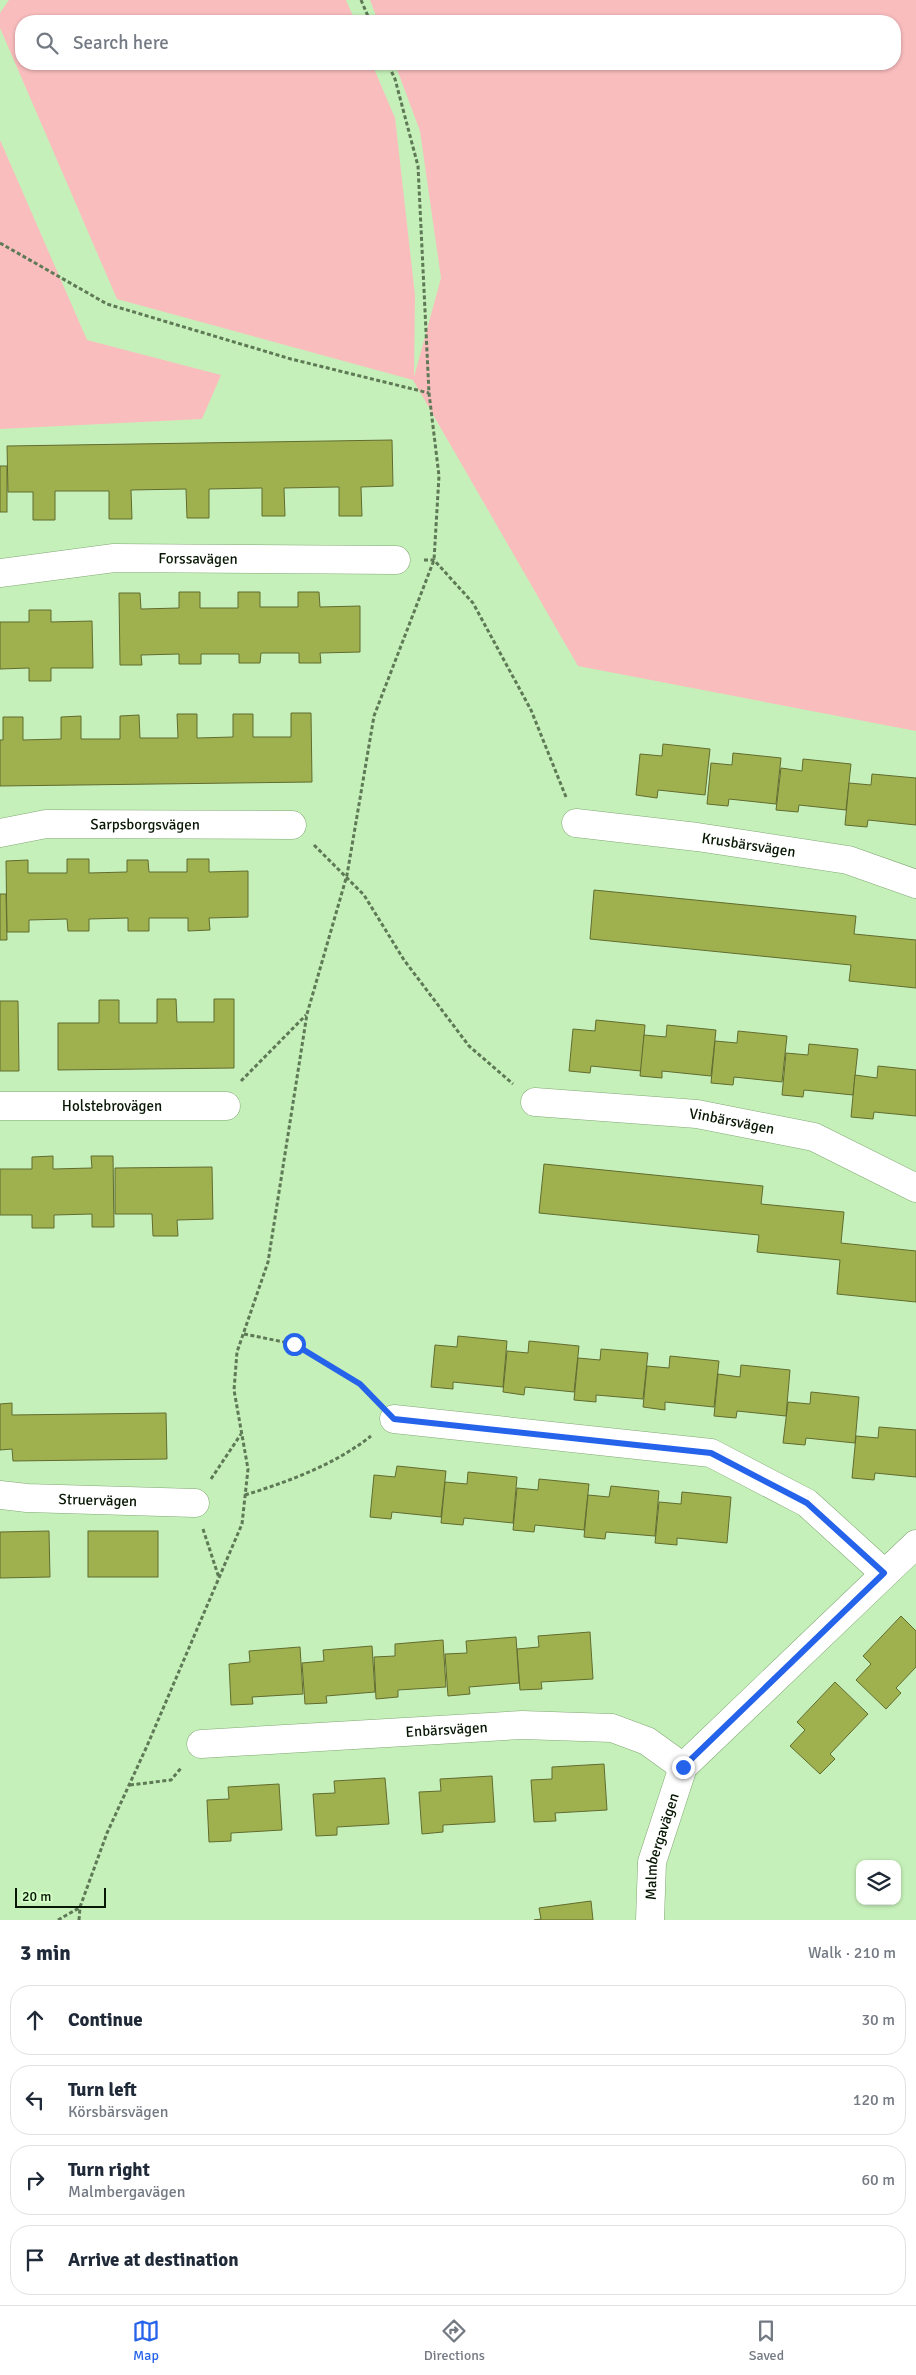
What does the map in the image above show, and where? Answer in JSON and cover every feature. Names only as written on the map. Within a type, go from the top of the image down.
[{"type":"street","name":"Forssavägen","points":[[0,573],[114,558],[396,560]]},
{"type":"street","name":"Sarpsborgsvägen","points":[[0,833],[46,824],[292,824]]},
{"type":"street","name":"Krusbärsvägen","points":[[576,824],[697,838],[848,860],[916,884]]},
{"type":"street","name":"Vinbärsvägen","points":[[535,1102],[697,1114],[814,1137],[916,1188]]},
{"type":"street","name":"Holstebrovägen","points":[[0,1106],[226,1106]]},
{"type":"street","points":[[394,1419],[711,1453],[807,1503],[884,1573]]},
{"type":"street","name":"Struervägen","points":[[0,1494],[27,1498],[195,1504]]},
{"type":"street","name":"Malmbergavägen","points":[[650,1920],[652,1862],[683,1767],[916,1544]]},
{"type":"street","name":"Enbärsvägen","points":[[201,1744],[522,1725],[612,1728],[647,1741],[683,1767]]},
{"type":"path","points":[[361,0],[367,15]]},
{"type":"path","points":[[79,1920],[80,1907],[107,1832],[242,1524],[248,1468],[234,1390],[238,1352],[268,1262],[307,1014],[347,875],[374,716],[434,560],[440,476],[429,392],[418,166],[395,79],[391,70]]},
{"type":"path","points":[[0,243],[108,304],[291,359],[429,392]]},
{"type":"path","points":[[396,560],[434,560],[472,602],[531,710],[576,824]]},
{"type":"path","points":[[292,824],[347,875],[364,895],[404,960],[469,1046],[535,1102]]},
{"type":"path","points":[[226,1106],[244,1076],[307,1014]]},
{"type":"path","points":[[244,1334],[294,1344],[360,1384],[394,1419],[355,1449],[294,1480],[245,1495]]},
{"type":"path","points":[[219,1579],[195,1504],[242,1434]]},
{"type":"path","points":[[129,1785],[171,1780],[201,1744]]},
{"type":"path","points":[[58,1920],[80,1907]]},
{"type":"shaded area","points":[[9,0],[346,0],[352,15],[15,15],[15,63],[0,28],[0,13]]},
{"type":"shaded area","points":[[370,0],[916,0],[916,731],[578,666],[413,380],[117,299],[18,70],[375,70],[395,118],[415,295],[414,377],[441,278],[420,131],[397,70],[901,70],[901,15],[376,15]]},
{"type":"shaded area","points":[[0,140],[87,340],[221,375],[202,419],[0,429]]},
{"type":"building","points":[[392,440],[393,486],[361,487],[362,516],[339,516],[339,487],[284,488],[285,516],[262,516],[262,488],[209,489],[209,518],[187,518],[186,489],[131,490],[132,519],[109,519],[109,491],[55,491],[55,520],[33,520],[33,492],[8,492],[7,446]]},
{"type":"building","points":[[0,466],[7,466],[7,512],[0,512]]},
{"type":"building","points":[[179,592],[200,592],[200,608],[238,608],[238,592],[260,592],[260,607],[298,607],[298,592],[319,592],[320,607],[360,606],[360,652],[320,653],[321,663],[299,663],[299,653],[261,653],[260,663],[239,663],[239,654],[201,654],[201,664],[179,664],[179,654],[141,655],[142,665],[120,665],[119,593],[140,593],[141,609],[179,608]]},
{"type":"building","points":[[29,610],[51,610],[51,622],[92,621],[93,668],[51,668],[51,681],[29,681],[29,668],[0,669],[0,622],[29,622]]},
{"type":"building","points":[[291,713],[311,713],[312,782],[0,786],[0,740],[3,740],[3,717],[23,717],[23,740],[61,739],[61,717],[81,716],[81,739],[120,739],[120,716],[139,715],[140,738],[178,738],[177,714],[197,714],[197,738],[233,737],[233,714],[253,714],[253,737],[291,737]]},
{"type":"building","points":[[663,744],[710,749],[705,795],[658,790],[657,798],[636,795],[640,754],[662,756]]},
{"type":"building","points":[[733,753],[781,758],[776,804],[729,799],[728,806],[707,804],[711,763],[732,765]]},
{"type":"building","points":[[803,759],[851,764],[846,810],[799,805],[798,812],[776,810],[781,768],[802,771]]},
{"type":"building","points":[[872,774],[916,778],[916,825],[868,820],[867,827],[845,825],[849,783],[871,785]]},
{"type":"building","points":[[67,859],[89,859],[89,873],[127,872],[127,860],[148,860],[149,872],[187,872],[187,859],[209,859],[209,872],[248,871],[248,917],[209,918],[210,930],[188,931],[188,918],[149,918],[149,931],[128,931],[128,918],[89,919],[89,931],[68,931],[67,919],[29,920],[29,932],[7,932],[6,861],[28,860],[28,873],[67,873]]},
{"type":"building","points":[[594,890],[856,916],[854,934],[916,940],[916,988],[849,981],[851,965],[590,939]]},
{"type":"building","points":[[0,894],[6,894],[7,940],[0,940]]},
{"type":"building","points":[[157,999],[176,999],[177,1022],[214,1022],[214,999],[234,999],[234,1068],[58,1070],[58,1023],[99,1023],[99,1000],[119,1000],[119,1023],[157,1023]]},
{"type":"building","points":[[0,1001],[18,1001],[19,1071],[0,1071]]},
{"type":"building","points":[[596,1020],[645,1025],[641,1071],[591,1066],[590,1073],[569,1071],[573,1029],[595,1031]]},
{"type":"building","points":[[667,1025],[716,1030],[711,1076],[662,1071],[662,1078],[640,1076],[644,1035],[666,1037]]},
{"type":"building","points":[[738,1031],[787,1036],[782,1082],[734,1077],[733,1085],[711,1083],[715,1041],[737,1043]]},
{"type":"building","points":[[809,1044],[858,1049],[853,1095],[804,1090],[803,1097],[782,1095],[786,1053],[808,1055]]},
{"type":"building","points":[[878,1066],[916,1070],[916,1116],[874,1112],[873,1119],[851,1117],[855,1075],[877,1078]]},
{"type":"building","points":[[53,1156],[53,1169],[92,1168],[91,1156],[113,1156],[114,1227],[92,1227],[92,1214],[54,1215],[54,1228],[32,1228],[32,1215],[0,1215],[0,1169],[32,1169],[32,1157]]},
{"type":"building","points":[[544,1164],[763,1186],[761,1204],[844,1212],[841,1243],[916,1251],[916,1302],[837,1294],[840,1260],[757,1252],[759,1235],[539,1213]]},
{"type":"building","points":[[212,1167],[213,1219],[177,1220],[178,1236],[153,1236],[152,1214],[115,1214],[115,1168]]},
{"type":"building","points":[[458,1336],[507,1341],[503,1387],[453,1382],[453,1389],[431,1387],[435,1345],[457,1347]]},
{"type":"building","points":[[529,1341],[579,1346],[574,1392],[525,1387],[524,1395],[503,1392],[507,1351],[528,1353]]},
{"type":"building","points":[[601,1349],[648,1353],[643,1399],[596,1395],[596,1402],[574,1400],[578,1358],[600,1360]]},
{"type":"building","points":[[670,1356],[719,1361],[714,1407],[665,1402],[665,1410],[643,1407],[647,1366],[669,1368]]},
{"type":"building","points":[[741,1365],[790,1370],[786,1416],[737,1411],[736,1418],[714,1416],[718,1374],[740,1377]]},
{"type":"building","points":[[811,1392],[859,1397],[855,1443],[806,1438],[805,1445],[783,1443],[788,1402],[810,1404]]},
{"type":"building","points":[[12,1403],[12,1415],[166,1413],[167,1459],[13,1461],[12,1449],[0,1450],[0,1404]]},
{"type":"building","points":[[879,1427],[916,1430],[916,1477],[875,1473],[874,1480],[852,1478],[856,1436],[878,1438]]},
{"type":"building","points":[[397,1466],[446,1471],[441,1517],[392,1512],[391,1519],[370,1517],[374,1475],[395,1477]]},
{"type":"building","points":[[468,1472],[517,1477],[513,1523],[464,1518],[463,1525],[441,1523],[445,1482],[467,1484]]},
{"type":"building","points":[[539,1479],[589,1484],[584,1530],[535,1525],[534,1532],[513,1530],[517,1488],[538,1490]]},
{"type":"building","points":[[611,1486],[659,1491],[655,1536],[606,1532],[605,1539],[584,1537],[588,1495],[609,1497]]},
{"type":"building","points":[[682,1492],[731,1497],[727,1543],[677,1538],[677,1545],[655,1543],[659,1502],[681,1504]]},
{"type":"building","points":[[49,1531],[50,1577],[0,1578],[0,1532]]},
{"type":"building","points":[[88,1531],[158,1531],[158,1577],[88,1577]]},
{"type":"building","points":[[901,1616],[916,1631],[916,1667],[896,1688],[901,1693],[886,1709],[856,1680],[871,1664],[863,1656]]},
{"type":"building","points":[[590,1632],[593,1679],[541,1682],[542,1689],[520,1690],[517,1649],[539,1647],[538,1636]]},
{"type":"building","points":[[516,1637],[519,1683],[469,1687],[470,1694],[448,1696],[445,1654],[467,1653],[466,1641]]},
{"type":"building","points":[[443,1640],[446,1687],[398,1690],[398,1697],[376,1699],[374,1657],[395,1656],[395,1644]]},
{"type":"building","points":[[372,1646],[375,1692],[326,1696],[327,1703],[305,1704],[302,1663],[324,1661],[323,1650]]},
{"type":"building","points":[[300,1647],[303,1694],[252,1697],[253,1704],[231,1705],[229,1664],[250,1662],[249,1651]]},
{"type":"building","points":[[835,1682],[868,1714],[830,1754],[835,1759],[820,1774],[790,1746],[805,1730],[797,1722]]},
{"type":"building","points":[[604,1764],[607,1810],[555,1813],[556,1821],[534,1822],[531,1780],[552,1779],[552,1767]]},
{"type":"building","points":[[492,1776],[495,1822],[443,1825],[443,1832],[422,1834],[419,1792],[441,1791],[440,1779]]},
{"type":"building","points":[[385,1778],[389,1824],[337,1827],[337,1835],[316,1836],[313,1794],[335,1793],[334,1781]]},
{"type":"building","points":[[279,1784],[282,1830],[231,1833],[231,1841],[209,1842],[207,1800],[229,1799],[228,1787]]},
{"type":"building","points":[[591,1901],[593,1920],[534,1920],[541,1919],[539,1908]]},
{"type":"route","points":[[294,1344],[360,1384],[394,1419],[578,1437],[711,1453],[807,1503],[884,1573],[683,1767]]}]
